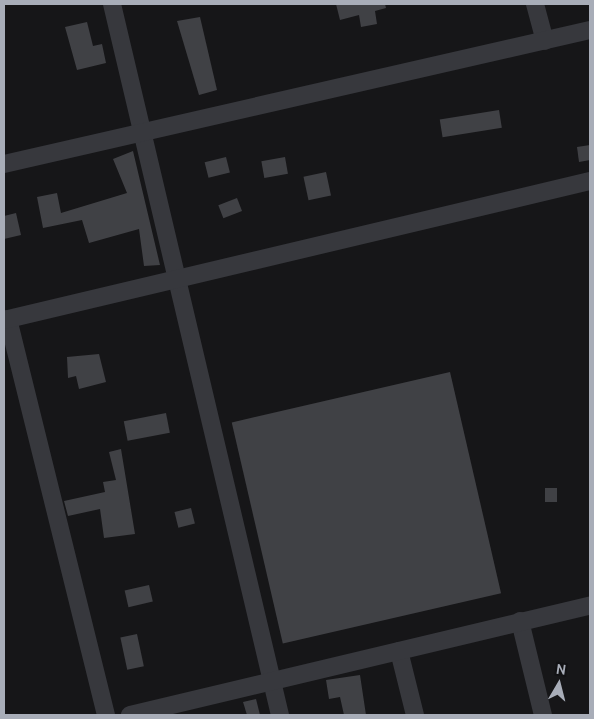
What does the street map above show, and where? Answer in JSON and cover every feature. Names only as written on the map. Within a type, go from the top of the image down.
[{"type":"street","points":[[112,4],[174,279],[280,715]]},
{"type":"street","points":[[535,4],[545,41]]},
{"type":"street","points":[[4,164],[590,30]]},
{"type":"street","points":[[106,715],[6,319],[590,181]]},
{"type":"street","points":[[130,715],[590,604]]},
{"type":"street","points":[[520,621],[542,715]]},
{"type":"street","points":[[399,651],[415,715]]},
{"type":"building","points":[[336,4],[385,4],[386,8],[375,11],[377,24],[361,27],[359,15],[340,20]]},
{"type":"building","points":[[200,17],[217,90],[199,95],[177,21]]},
{"type":"building","points":[[87,22],[93,46],[102,44],[106,63],[77,70],[65,27]]},
{"type":"building","points":[[499,110],[502,128],[443,137],[440,119]]},
{"type":"building","points":[[590,145],[590,160],[579,162],[577,147]]},
{"type":"building","points":[[133,151],[160,265],[144,266],[139,229],[89,243],[82,220],[43,228],[37,197],[57,193],[61,213],[127,193],[113,159]]},
{"type":"building","points":[[226,157],[230,173],[209,178],[205,162]]},
{"type":"building","points":[[285,157],[288,174],[264,178],[261,161]]},
{"type":"building","points":[[326,172],[331,195],[308,200],[304,177]]},
{"type":"building","points":[[237,198],[242,211],[223,218],[218,205]]},
{"type":"building","points":[[16,213],[21,235],[4,239],[4,216]]},
{"type":"building","points":[[99,354],[106,382],[79,389],[76,376],[68,378],[67,357]]},
{"type":"building","points":[[450,372],[501,593],[283,644],[232,422]]},
{"type":"building","points":[[166,413],[170,433],[128,441],[124,421]]},
{"type":"building","points":[[121,449],[135,534],[104,538],[100,509],[68,516],[64,501],[105,492],[103,482],[116,480],[109,452]]},
{"type":"building","points":[[545,488],[557,488],[557,502],[545,502]]},
{"type":"building","points":[[191,508],[195,524],[178,528],[175,512]]},
{"type":"building","points":[[149,585],[153,602],[128,607],[125,591]]},
{"type":"building","points":[[137,634],[144,666],[127,670],[120,638]]},
{"type":"building","points":[[360,675],[366,715],[344,715],[340,697],[329,699],[326,680]]},
{"type":"building","points":[[256,699],[260,715],[247,715],[243,702]]}]
